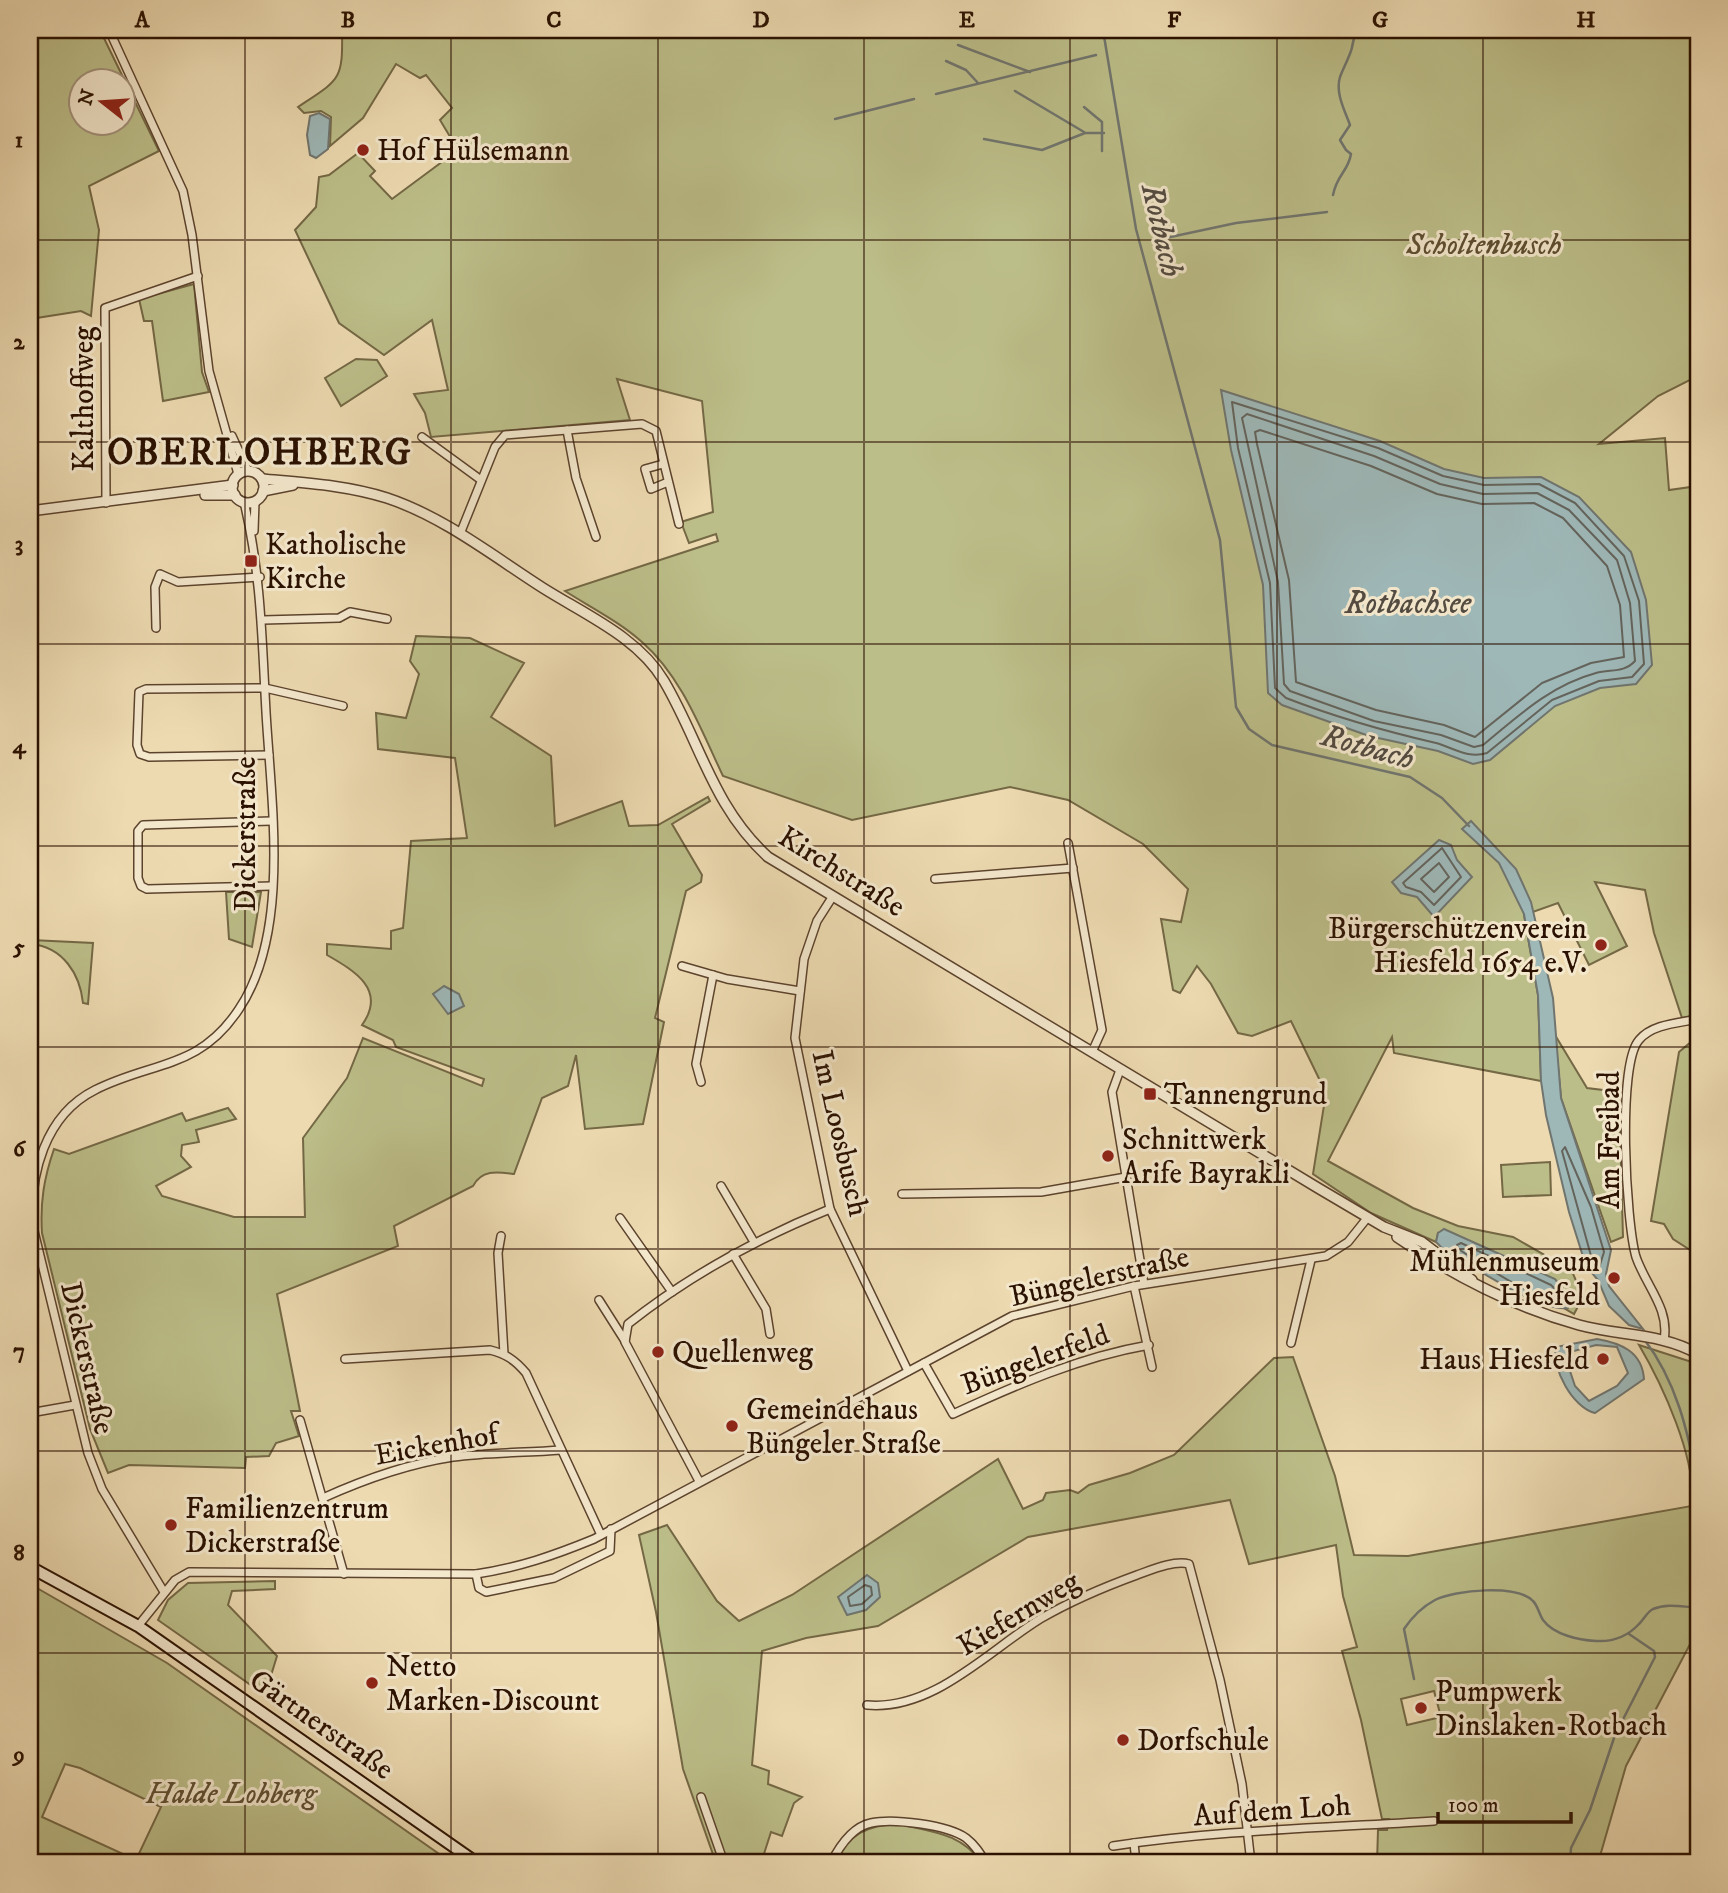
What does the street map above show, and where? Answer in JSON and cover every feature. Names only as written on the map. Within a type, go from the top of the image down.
[{"type":"main road","name":"Gärtnerstraße","points":[[30,1567],[138,1626],[477,1863]]},
{"type":"street","points":[[109,30],[183,191],[198,276],[209,372],[238,474],[234,490]]},
{"type":"street","name":"Kalthoffweg","points":[[106,503],[105,308],[198,276]]},
{"type":"street","points":[[225,424],[248,471],[262,479],[263,491],[255,501],[244,502],[234,490]]},
{"type":"street","points":[[460,534],[495,447],[505,435],[642,424],[656,431],[679,524]]},
{"type":"street","points":[[567,430],[576,478],[596,537]]},
{"type":"street","points":[[422,437],[481,480]]},
{"type":"street","points":[[663,464],[645,469],[651,489],[668,482]]},
{"type":"street","points":[[238,474],[248,471]]},
{"type":"street","name":"Kirchstraße","points":[[262,479],[328,483],[388,499],[460,534],[613,631],[646,658],[664,680],[730,815],[768,857],[833,897],[1384,1227],[1422,1242],[1472,1280],[1537,1312],[1581,1326],[1664,1340],[1698,1354]]},
{"type":"street","name":"Kirchstraße","points":[[263,491],[309,483]]},
{"type":"street","points":[[30,512],[175,494],[234,490]]},
{"type":"street","name":"Dickerstraße","points":[[253,535],[255,501]]},
{"type":"street","name":"Dickerstraße","points":[[164,1592],[102,1489],[88,1454],[33,1227],[33,1189],[51,1131],[63,1116],[95,1090],[198,1051],[219,1035],[240,1009],[257,976],[267,930],[272,821],[260,577],[244,502]]},
{"type":"street","points":[[156,628],[155,587],[160,574],[178,582],[260,577]]},
{"type":"street","points":[[263,620],[339,618],[350,612],[387,619]]},
{"type":"street","points":[[269,755],[149,757],[141,754],[137,745],[136,699],[139,692],[146,689],[265,688],[343,706]]},
{"type":"street","points":[[271,886],[148,889],[141,886],[138,878],[138,831],[143,825],[272,821]]},
{"type":"street","points":[[1068,843],[1102,1030],[1092,1052]]},
{"type":"street","points":[[935,879],[1073,868]]},
{"type":"street","name":"Im Loosbusch","points":[[833,897],[817,920],[804,959],[795,1038],[830,1209],[908,1371]]},
{"type":"street","points":[[682,966],[713,975],[800,991]]},
{"type":"street","points":[[701,1082],[696,1064],[713,975]]},
{"type":"street","name":"Am Freibad","points":[[1664,1340],[1667,1325],[1664,1311],[1647,1285],[1636,1254],[1628,1181],[1626,1119],[1629,1068],[1634,1047],[1654,1028],[1698,1019]]},
{"type":"street","points":[[1120,1070],[1112,1092],[1144,1284]]},
{"type":"street","points":[[902,1194],[1041,1192],[1126,1177]]},
{"type":"street","points":[[721,1186],[754,1242]]},
{"type":"street","points":[[625,1342],[628,1324],[673,1292],[754,1242],[830,1209]]},
{"type":"street","name":"Büngelerstraße","points":[[138,1626],[175,1580],[189,1572],[476,1574],[519,1567],[601,1535],[1012,1316],[1144,1284],[1311,1259],[1338,1250],[1367,1217]]},
{"type":"street","points":[[620,1218],[673,1292]]},
{"type":"street","points":[[501,1236],[498,1253],[504,1354]]},
{"type":"street","points":[[733,1254],[766,1309],[770,1334]]},
{"type":"street","points":[[1292,1343],[1311,1259]]},
{"type":"street","points":[[1134,1286],[1152,1367]]},
{"type":"street","points":[[599,1300],[625,1342],[699,1481]]},
{"type":"street","name":"Büngelerfeld","points":[[924,1363],[953,1414],[1041,1375],[1119,1350],[1149,1345]]},
{"type":"street","points":[[345,1359],[490,1350],[504,1354],[526,1373],[601,1535]]},
{"type":"street","points":[[30,1413],[75,1405]]},
{"type":"street","points":[[300,1420],[344,1574]]},
{"type":"street","name":"Eickenhof","points":[[323,1498],[371,1477],[410,1465],[453,1457],[561,1450]]},
{"type":"street","points":[[476,1574],[478,1588],[486,1592],[554,1578],[610,1550],[611,1529]]},
{"type":"street","name":"Kiefernweg","points":[[867,1705],[889,1707],[935,1689],[1042,1619],[1112,1584],[1183,1563],[1192,1568],[1220,1680],[1248,1831]]},
{"type":"street","points":[[701,1797],[724,1863]]},
{"type":"street","points":[[831,1863],[838,1848],[854,1832],[870,1823],[897,1820],[963,1836],[978,1849],[986,1863]]},
{"type":"street","name":"Auf dem Loh","points":[[1113,1846],[1248,1831],[1313,1830],[1434,1821]]},
{"type":"street","points":[[1248,1831],[1251,1863]]},
{"type":"street","points":[[1134,1843],[1136,1863]]},
{"type":"green space","points":[[30,30],[56,30],[72,36],[84,30],[100,30],[118,66],[66,66],[66,136],[136,136],[136,104],[159,151],[89,186],[99,230],[91,316],[81,311],[30,319]]},
{"type":"green space","name":"Scholtenbusch","points":[[342,30],[1698,30],[1698,376],[1658,396],[1599,444],[1665,438],[1669,490],[1698,486],[1698,1015],[1682,1018],[1654,933],[1645,890],[1595,882],[1627,946],[1589,965],[1558,903],[1524,915],[1538,995],[1541,1081],[1394,1053],[1392,1037],[1328,1161],[1413,1208],[1458,1226],[1513,1237],[1564,1266],[1568,1262],[1583,1297],[1574,1314],[1438,1233],[1436,1242],[1371,1213],[1313,1174],[1326,1093],[1291,1021],[1252,1036],[1238,1033],[1211,984],[1197,966],[1180,993],[1173,990],[1161,919],[1181,922],[1188,889],[1143,844],[1068,800],[1010,787],[852,820],[723,776],[689,705],[656,656],[624,628],[565,591],[718,541],[716,534],[689,543],[681,522],[713,512],[702,401],[617,379],[630,420],[431,437],[425,413],[414,394],[448,390],[432,320],[384,355],[339,323],[295,230],[316,207],[319,177],[329,175],[358,153],[375,171],[370,176],[392,199],[458,150],[440,120],[452,108],[426,75],[420,78],[396,64],[363,118],[330,146],[331,117],[321,111],[304,113],[298,107],[331,84],[336,77],[340,69]]},
{"type":"green space","points":[[194,284],[202,372],[209,392],[163,401],[152,321],[144,321],[139,299]]},
{"type":"green space","points":[[356,359],[377,360],[387,376],[341,406],[325,378]]},
{"type":"green space","points":[[416,636],[470,638],[524,663],[491,717],[551,756],[555,826],[622,801],[629,826],[658,825],[708,797],[710,801],[672,824],[702,875],[701,882],[686,891],[655,1018],[664,1022],[643,1124],[585,1129],[576,1055],[568,1086],[542,1098],[514,1174],[486,1174],[473,1186],[394,1226],[398,1246],[277,1294],[300,1411],[291,1411],[299,1436],[276,1443],[269,1456],[246,1457],[245,1468],[129,1465],[108,1473],[90,1429],[42,1233],[44,1190],[54,1149],[69,1154],[182,1113],[186,1121],[228,1108],[236,1119],[196,1130],[199,1142],[182,1145],[181,1156],[191,1167],[156,1186],[162,1196],[234,1217],[305,1217],[303,1138],[347,1078],[363,1038],[482,1086],[484,1079],[396,1047],[393,1040],[362,1025],[369,1013],[369,992],[357,975],[327,955],[327,944],[391,949],[391,931],[403,928],[411,841],[467,838],[455,758],[378,749],[376,713],[406,718],[419,674],[410,661]]},
{"type":"green space","points":[[226,892],[261,892],[252,947],[229,939]]},
{"type":"green space","points":[[31,940],[93,943],[88,1004],[83,1003],[74,972],[61,956],[42,946],[31,944]]},
{"type":"green space","points":[[1555,1035],[1587,1088],[1619,1092],[1623,1237],[1611,1242],[1561,1098]]},
{"type":"green space","points":[[1698,1036],[1698,1255],[1673,1239],[1664,1224],[1651,1221],[1679,1052]]},
{"type":"green space","points":[[1550,1162],[1551,1195],[1503,1197],[1501,1165]]},
{"type":"green space","points":[[1639,1345],[1698,1364],[1698,1629],[1626,1766],[1598,1863],[1377,1863],[1378,1830],[1387,1830],[1389,1819],[1382,1819],[1361,1720],[1342,1651],[1357,1647],[1343,1596],[1336,1545],[1249,1564],[1230,1500],[1028,1537],[878,1626],[806,1638],[762,1651],[752,1765],[769,1771],[768,1784],[802,1797],[794,1803],[782,1836],[771,1832],[761,1863],[716,1863],[683,1769],[656,1612],[639,1535],[667,1525],[717,1601],[739,1621],[792,1595],[998,1459],[1023,1509],[1043,1500],[1046,1493],[1070,1490],[1078,1493],[1089,1485],[1130,1473],[1174,1455],[1274,1358],[1293,1357],[1335,1476],[1354,1555],[1408,1556],[1692,1506],[1692,1487],[1683,1445],[1676,1422]],"holes":[[[1434,1691],[1441,1717],[1407,1725],[1401,1699]]]},
{"type":"green space","points":[[275,1581],[275,1589],[232,1591],[228,1605],[277,1656],[265,1695],[158,1620],[168,1600],[188,1583]]},
{"type":"green space","name":"Halde Lohberg","points":[[30,1584],[167,1663],[452,1863],[30,1863]],"holes":[[[65,1764],[80,1768],[161,1807],[136,1860],[42,1817]]]},
{"type":"green space","points":[[899,1824],[945,1835],[965,1845],[982,1863],[834,1863],[846,1845],[860,1833],[877,1826]]},
{"type":"water","points":[[319,113],[330,119],[328,149],[316,158],[310,155],[307,135],[310,116]]},
{"type":"water","name":"Rotbachsee","points":[[1221,390],[1380,441],[1444,469],[1484,478],[1541,477],[1579,497],[1631,552],[1646,600],[1652,665],[1636,684],[1600,688],[1555,706],[1490,760],[1473,764],[1438,751],[1369,736],[1282,705],[1268,693],[1263,585],[1231,450]]},
{"type":"water","points":[[1471,821],[1516,869],[1531,902],[1553,998],[1561,1098],[1611,1250],[1606,1274],[1609,1286],[1643,1329],[1629,1325],[1609,1306],[1598,1280],[1586,1266],[1569,1212],[1546,1115],[1541,1081],[1538,995],[1524,914],[1499,863],[1462,829]]},
{"type":"water","points":[[1439,840],[1451,845],[1457,860],[1472,877],[1434,917],[1417,897],[1401,893],[1392,882]]},
{"type":"water","points":[[444,986],[459,994],[464,1006],[448,1014],[433,994]]},
{"type":"water","points":[[1444,1229],[1555,1279],[1565,1291],[1568,1308],[1540,1303],[1523,1295],[1442,1248],[1436,1242],[1438,1233]]},
{"type":"water","points":[[1597,1339],[1614,1343],[1634,1355],[1644,1379],[1595,1413],[1579,1404],[1565,1386],[1557,1365],[1556,1347]],"holes":[[[1596,1345],[1617,1347],[1628,1373],[1617,1386],[1589,1401],[1575,1386],[1566,1359],[1570,1352]]]},
{"type":"water","points":[[867,1575],[878,1583],[880,1597],[866,1610],[847,1615],[838,1597]]},
{"type":"waterway","name":"Rotbach","points":[[1103,30],[1136,229],[1220,540],[1236,707],[1249,729],[1272,745],[1410,777],[1442,798],[1469,826]]},
{"type":"waterway","points":[[1333,195],[1351,154],[1340,140],[1350,125],[1341,102],[1339,83],[1352,49],[1354,30]]},
{"type":"waterway","points":[[958,45],[1030,72]]},
{"type":"waterway","points":[[936,94],[1096,55]]},
{"type":"waterway","points":[[946,61],[966,70],[978,83]]},
{"type":"waterway","points":[[1015,91],[1084,132]]},
{"type":"waterway","points":[[835,119],[914,99]]},
{"type":"waterway","points":[[1084,107],[1102,122],[1102,151]]},
{"type":"waterway","points":[[984,139],[1042,150],[1085,133],[1104,133]]},
{"type":"waterway","points":[[1161,239],[1236,223],[1327,212]]},
{"type":"waterway","name":"Rotbach","points":[[1644,1339],[1665,1372],[1680,1408],[1698,1485]]},
{"type":"waterway","name":"Rotbach","points":[[1414,1679],[1404,1629],[1422,1609],[1444,1596],[1486,1590],[1514,1592],[1533,1601],[1543,1620],[1560,1633],[1575,1638],[1602,1641],[1619,1638],[1630,1632],[1649,1612],[1658,1607],[1690,1607],[1698,1588]]},
{"type":"waterway","points":[[1570,1863],[1571,1848],[1590,1810],[1615,1735],[1655,1657],[1654,1651],[1629,1634]]},
{"type":"place","name":"Hof Hülsemann","points":[[363,150]]},
{"type":"place","name":"Katholische Kirche","points":[[251,561]]},
{"type":"place","name":"Bürgerschützenverein Hiesfeld 1654 e.V.","points":[[1601,945]]},
{"type":"place","name":"Tannengrund","points":[[1150,1094]]},
{"type":"place","name":"Schnittwerk Arife Bayrakli","points":[[1108,1156]]},
{"type":"place","name":"Mühlenmuseum Hiesfeld","points":[[1614,1278]]},
{"type":"place","name":"Quellenweg","points":[[658,1352]]},
{"type":"place","name":"Haus Hiesfeld","points":[[1603,1359]]},
{"type":"place","name":"Gemeindehaus Büngeler Straße","points":[[732,1426]]},
{"type":"place","name":"Familienzentrum Dickerstraße","points":[[171,1525]]},
{"type":"place","name":"Netto Marken-Discount","points":[[372,1683]]},
{"type":"place","name":"Pumpwerk Dinslaken-Rotbach","points":[[1421,1708]]},
{"type":"place","name":"Dorfschule","points":[[1123,1740]]},
{"type":"district","name":"OBERLOHBERG","points":[[260,451]]}]
